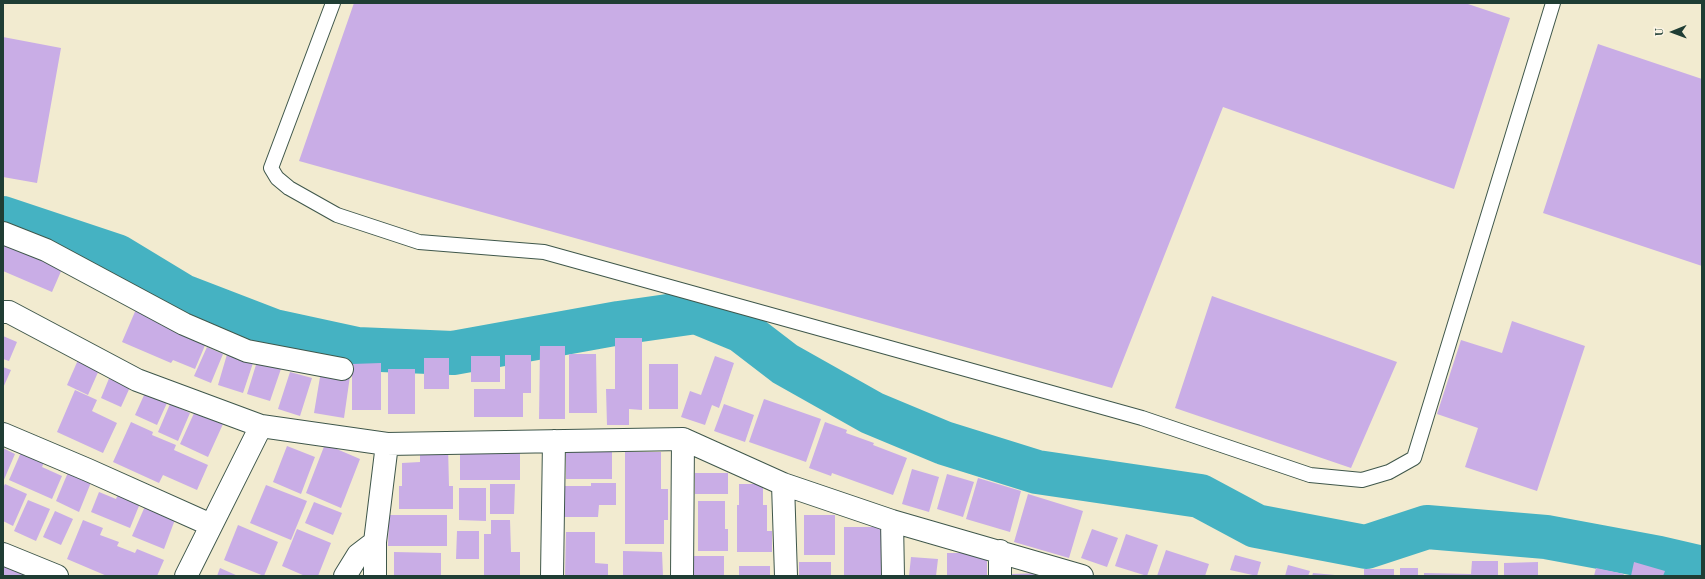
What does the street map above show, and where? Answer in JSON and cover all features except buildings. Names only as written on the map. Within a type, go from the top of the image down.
[{"type":"street","points":[[3,233],[46,250],[184,324],[247,351],[342,369]]},
{"type":"street","points":[[3,312],[9,312],[137,380],[261,426],[387,444],[683,439],[783,484],[892,521],[1000,551],[1082,576]]},
{"type":"street","points":[[186,576],[261,426]]},
{"type":"street","points":[[3,434],[211,525]]},
{"type":"street","points":[[682,576],[683,439]]},
{"type":"street","points":[[552,576],[554,441]]},
{"type":"street","points":[[374,576],[375,542],[387,444]]},
{"type":"street","points":[[783,484],[786,576]]},
{"type":"street","points":[[892,521],[893,576]]},
{"type":"street","points":[[345,576],[358,554],[375,542]]},
{"type":"street","points":[[1000,551],[1000,576]]},
{"type":"street","points":[[3,554],[57,576]]},
{"type":"lane","points":[[333,3],[271,168],[277,178],[289,188],[337,215],[419,242],[544,252],[1142,418],[1310,475],[1362,480],[1389,472],[1414,458],[1553,3]]},
{"type":"waterway","points":[[3,218],[117,256],[183,296],[274,331],[357,349],[453,353],[619,323],[696,312],[742,331],[785,364],[872,413],[944,443],[1037,472],[1200,496],[1256,526],[1366,547],[1427,527],[1546,537],[1659,558],[1702,568]]}]
